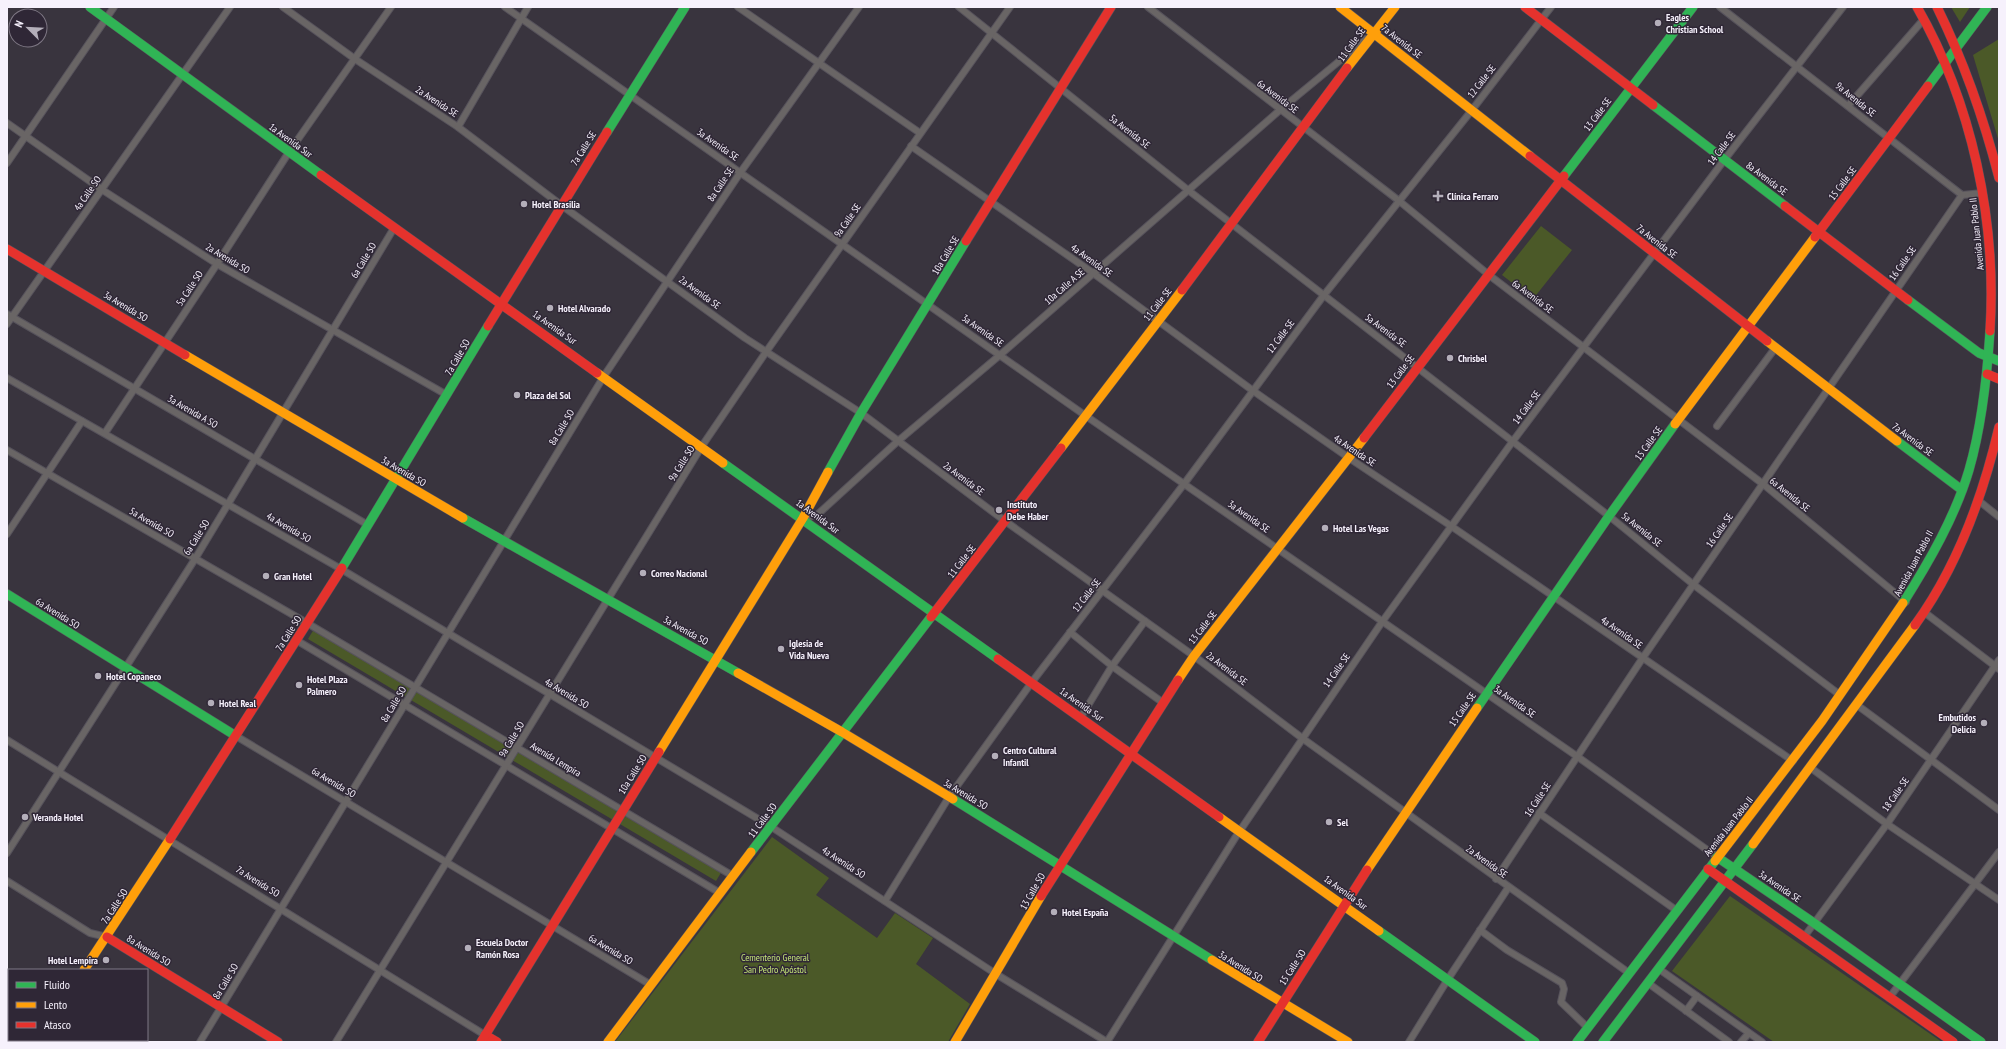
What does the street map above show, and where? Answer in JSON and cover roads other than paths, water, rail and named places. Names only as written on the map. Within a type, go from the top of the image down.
[{"type":"main road","name":"1a Avenida Sur","points":[[90,7],[394,228],[1081,716],[1535,1042]]},
{"type":"main road","name":"7a Calle SE","points":[[501,303],[685,7]]},
{"type":"main road","name":"10a Calle SE","points":[[803,518],[861,413],[991,201],[1062,90],[1111,7]]},
{"type":"main road","name":"7a Avenida SE","points":[[1340,7],[1829,390],[1962,490]]},
{"type":"main road","name":"11 Calle SE","points":[[935,613],[1232,224],[1373,33],[1395,7]]},
{"type":"main road","name":"8a Avenida SE","points":[[1525,7],[1978,352],[1999,361]]},
{"type":"main road","name":"13 Calle SE","points":[[1131,753],[1162,702],[1194,656],[1349,458],[1417,366],[1489,275],[1693,7]]},
{"type":"main road","name":"Avenida Juan Pablo II","points":[[1578,1042],[1676,910],[1793,761],[1906,602],[1932,554],[1962,490],[1977,439],[1987,374],[1992,303],[1991,249],[1979,168],[1968,128],[1944,63],[1917,7]]},
{"type":"main road","points":[[1937,7],[1957,46],[1982,112],[1999,178]]},
{"type":"main road","name":"15 Calle SE","points":[[1344,905],[1486,694],[1609,516],[1678,420],[1986,7]]},
{"type":"main road","name":"3a Avenida SO","points":[[7,249],[45,270],[396,480],[842,732],[1060,864],[1281,1004],[1348,1042]]},
{"type":"main road","name":"7a Calle SO","points":[[85,969],[107,937],[236,736],[341,569],[448,395],[501,303]]},
{"type":"main road","points":[[1987,374],[1999,379]]},
{"type":"main road","points":[[1604,1042],[1811,768],[1924,612],[1953,560],[1978,500],[1992,458],[1999,427]]},
{"type":"main road","name":"10a Calle SO","points":[[483,1038],[803,518]]},
{"type":"main road","name":"6a Avenida SO","points":[[7,594],[236,736]]},
{"type":"main road","name":"11 Calle SO","points":[[608,1042],[770,826],[935,613]]},
{"type":"main road","name":"13 Calle SO","points":[[955,1042],[1060,864],[1131,753]]},
{"type":"main road","name":"3a Avenida SE","points":[[1718,857],[1814,923],[1981,1042]]},
{"type":"main road","points":[[1708,869],[1953,1042]]},
{"type":"main road","name":"15 Calle SO","points":[[1258,1042],[1344,905]]},
{"type":"main road","name":"8a Avenida SO","points":[[107,937],[278,1042]]},
{"type":"main road","name":"7a Avenida SO","points":[[483,1038],[497,1042]]},
{"type":"street","points":[[7,163],[114,7]]},
{"type":"street","name":"4a Calle SO","points":[[7,324],[9,315],[45,270],[230,7]]},
{"type":"street","name":"2a Avenida SE","points":[[283,7],[355,59],[458,127],[561,205],[766,352],[861,413],[1005,521],[1194,656],[1302,738],[1496,880],[1629,974]]},
{"type":"street","name":"5a Calle SO","points":[[105,433],[289,152],[392,7]]},
{"type":"street","name":"3a Avenida SE","points":[[505,7],[1086,416],[1578,757],[1718,857]]},
{"type":"street","points":[[458,127],[528,7]]},
{"type":"street","points":[[738,7],[920,133]]},
{"type":"street","name":"8a Calle SE","points":[[604,376],[740,173],[859,7]]},
{"type":"street","name":"5a Avenida SE","points":[[959,7],[1188,190],[1417,366],[1694,584],[1840,695]]},
{"type":"street","name":"9a Calle SE","points":[[702,446],[766,352],[1010,7]]},
{"type":"street","name":"6a Avenida SE","points":[[1148,7],[1398,200],[1489,275],[1763,484],[1906,602]]},
{"type":"street","name":"12 Calle SE","points":[[885,901],[949,797],[1032,682],[1184,484],[1252,390],[1324,295],[1398,200],[1472,110],[1551,7]]},
{"type":"street","name":"9a Avenida SE","points":[[1720,7],[1797,65],[1962,195]]},
{"type":"street","name":"14 Calle SE","points":[[1107,1042],[1173,936],[1302,738],[1450,526],[1725,159],[1843,7]]},
{"type":"street","points":[[1848,106],[1924,19]]},
{"type":"street","name":"10a Calle A SE","points":[[803,518],[817,515],[898,441],[1000,355],[1280,110],[1373,33]]},
{"type":"street","name":"2a Avenida SO","points":[[7,123],[101,190],[217,264],[448,395]]},
{"type":"street","name":"4a Avenida SE","points":[[911,146],[991,201],[1252,390],[1349,458],[1554,596],[1642,659],[1793,761]]},
{"type":"street","points":[[1962,195],[1983,193]]},
{"type":"street","name":"16 Calle SE","points":[[1496,880],[1642,659],[1829,390],[1895,290],[1962,195]]},
{"type":"street","name":"6a Calle SO","points":[[7,853],[195,558],[284,413],[394,228]]},
{"type":"street","name":"3a Avenida A SO","points":[[9,315],[368,525]]},
{"type":"street","points":[[1717,426],[1776,347]]},
{"type":"street","name":"8a Calle SO","points":[[200,1042],[604,376]]},
{"type":"street","name":"4a Avenida SO","points":[[7,378],[341,569],[770,826],[996,974],[1107,1042]]},
{"type":"street","points":[[7,534],[82,421]]},
{"type":"street","name":"9a Calle SO","points":[[336,1042],[518,748],[702,446]]},
{"type":"street","name":"5a Avenida SO","points":[[7,450],[307,623]]},
{"type":"street","points":[[1978,500],[1999,517]]},
{"type":"street","points":[[1924,612],[1997,668]]},
{"type":"street","points":[[1081,716],[1112,666],[1145,621]]},
{"type":"street","name":"Avenida Lempira","points":[[307,623],[733,876]]},
{"type":"street","points":[[1070,632],[1112,666],[1162,702]]},
{"type":"street","points":[[296,640],[720,893]]},
{"type":"street","name":"18 Calle SE","points":[[1804,937],[1887,824],[1997,668],[1999,660]]},
{"type":"street","points":[[1857,706],[1930,761],[1999,810]]},
{"type":"street","name":"6a Avenida SO","points":[[236,736],[651,985]]},
{"type":"street","name":"7a Avenida SO","points":[[7,740],[381,970],[483,1038]]},
{"type":"street","points":[[1811,768],[1887,824],[1999,900]]},
{"type":"street","points":[[1539,813],[1676,910]]},
{"type":"street","points":[[1889,998],[1999,852]]},
{"type":"street","name":"8a Avenida SO","points":[[7,881],[90,933],[107,937]]},
{"type":"street","points":[[1409,1042],[1448,979],[1508,888]]},
{"type":"street","points":[[1480,930],[1507,950],[1562,983],[1564,989],[1561,1002],[1588,1028]]},
{"type":"street","points":[[1659,969],[1762,1042]]},
{"type":"street","points":[[1648,983],[1729,1042]]},
{"type":"street","points":[[1686,1011],[1697,996]]},
{"type":"street","points":[[1741,1042],[1749,1033]]},
{"type":"place","name":"Eagles Christian School","points":[[1658,23]]},
{"type":"place","name":"Clínica Ferraro","points":[[1438,196]]},
{"type":"place","name":"Hotel Brasilia","points":[[524,204]]},
{"type":"place","name":"Hotel Alvarado","points":[[550,308]]},
{"type":"place","name":"Chrisbel","points":[[1450,358]]},
{"type":"place","name":"Plaza del Sol","points":[[517,395]]},
{"type":"place","name":"Instituto Debe Haber","points":[[999,510]]},
{"type":"place","name":"Hotel Las Vegas","points":[[1325,528]]},
{"type":"place","name":"Correo Nacional","points":[[643,573]]},
{"type":"place","name":"Gran Hotel","points":[[266,576]]},
{"type":"place","name":"Iglesia de Vida Nueva","points":[[781,649]]},
{"type":"place","name":"Hotel Copaneco","points":[[98,676]]},
{"type":"place","name":"Hotel Plaza Palmero","points":[[299,685]]},
{"type":"place","name":"Hotel Real","points":[[211,703]]},
{"type":"place","name":"Embutidos Delicia","points":[[1984,723]]},
{"type":"place","name":"Centro Cultural Infantil","points":[[995,756]]},
{"type":"place","name":"Veranda Hotel","points":[[25,817]]},
{"type":"place","name":"Sel","points":[[1329,822]]},
{"type":"place","name":"Hotel España","points":[[1054,912]]},
{"type":"place","name":"Escuela Doctor Ramón Rosa","points":[[468,948]]},
{"type":"place","name":"Hotel Lempira","points":[[106,960]]},
{"type":"park label","name":"Cementerio General San Pedro Apóstol","points":[[775,962]]}]
